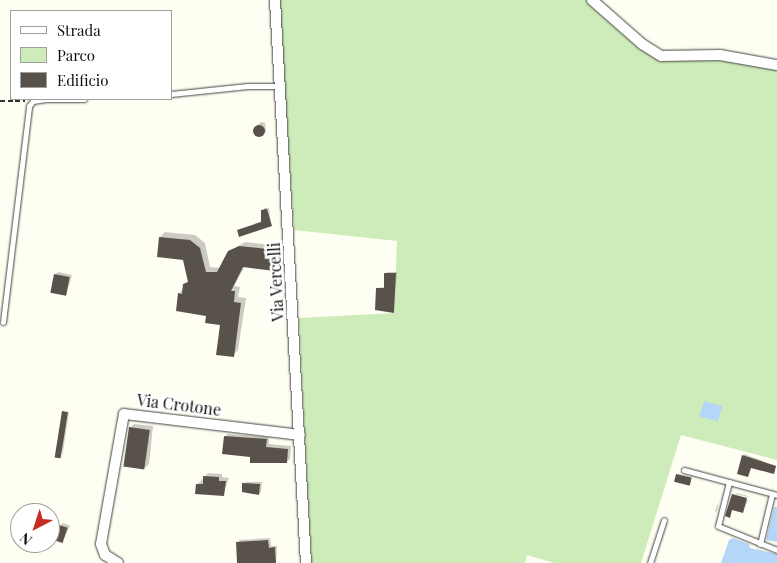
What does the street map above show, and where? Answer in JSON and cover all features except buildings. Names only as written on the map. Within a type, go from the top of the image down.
[{"type":"street","name":"Via Vercelli","points":[[275,0],[306,563]]},
{"type":"street","points":[[592,0],[642,44],[661,56],[720,55],[777,65]]},
{"type":"street","name":"Via Crotone","points":[[118,563],[105,554],[101,544],[124,414],[300,435]]},
{"type":"lane","points":[[172,94],[248,86],[280,86]]},
{"type":"lane","points":[[3,322],[28,112],[33,101],[58,100]]},
{"type":"lane","points":[[684,470],[775,495],[760,544]]},
{"type":"lane","points":[[729,482],[718,526],[777,550]]},
{"type":"lane","points":[[650,563],[664,520]]},
{"type":"path","points":[[0,101],[33,101]]},
{"type":"green space","points":[[278,0],[586,0],[654,58],[715,59],[777,68],[777,460],[681,435],[641,563],[554,563],[527,555],[525,563],[311,563],[299,318],[394,313],[397,241],[294,230]]},
{"type":"water","points":[[704,401],[722,406],[718,422],[700,416]]},
{"type":"water","points":[[774,507],[777,507],[777,542],[766,540]]},
{"type":"water","points":[[733,538],[749,544],[750,548],[777,554],[777,563],[721,563],[729,540]]}]
